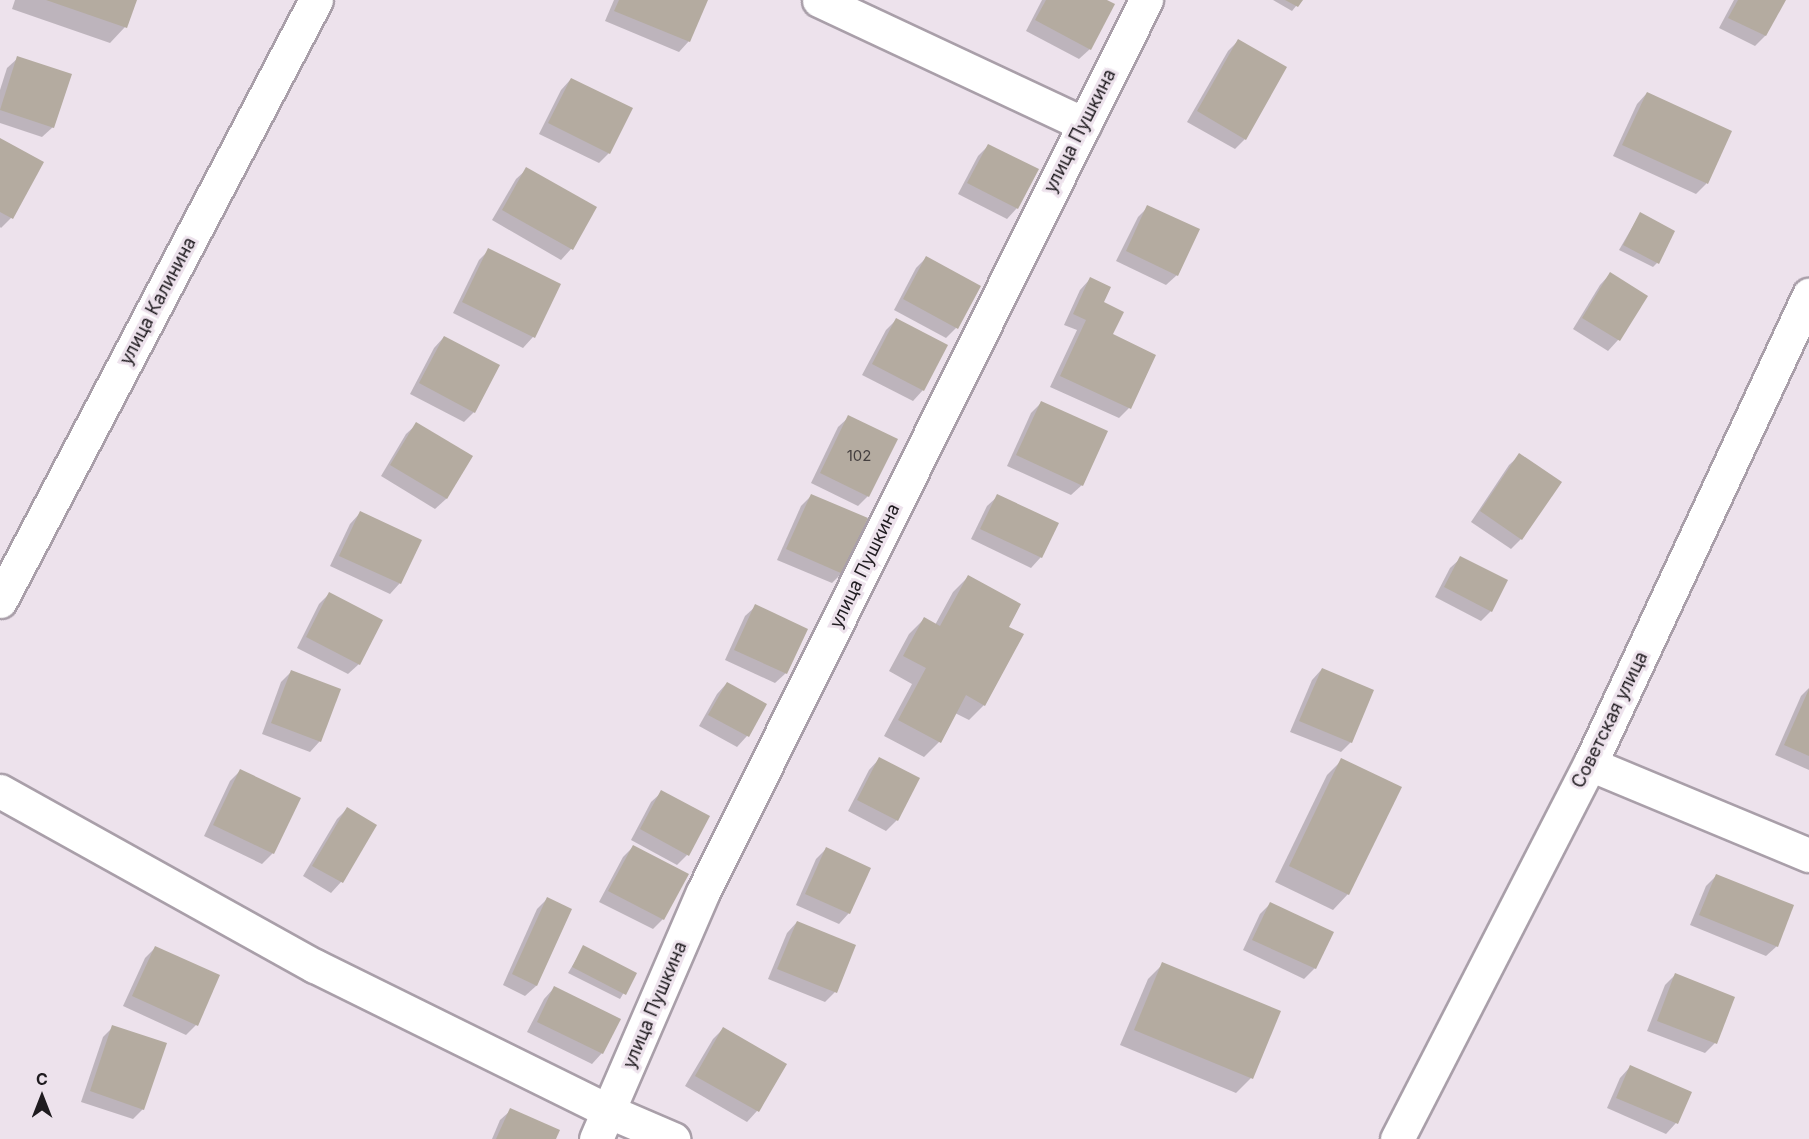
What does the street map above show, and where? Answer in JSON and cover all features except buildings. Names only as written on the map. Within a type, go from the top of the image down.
[{"type":"street","name":"улица Калинина","points":[[0,602],[316,0]]},
{"type":"street","points":[[819,0],[1084,124]]},
{"type":"street","name":"улица Пушкина","points":[[603,1125],[703,892],[1146,0]]},
{"type":"street","name":"Советская улица","points":[[1397,1139],[1590,764],[1809,295]]},
{"type":"street","points":[[1590,764],[1809,855]]},
{"type":"street","points":[[0,791],[603,1125],[673,1139]]}]
